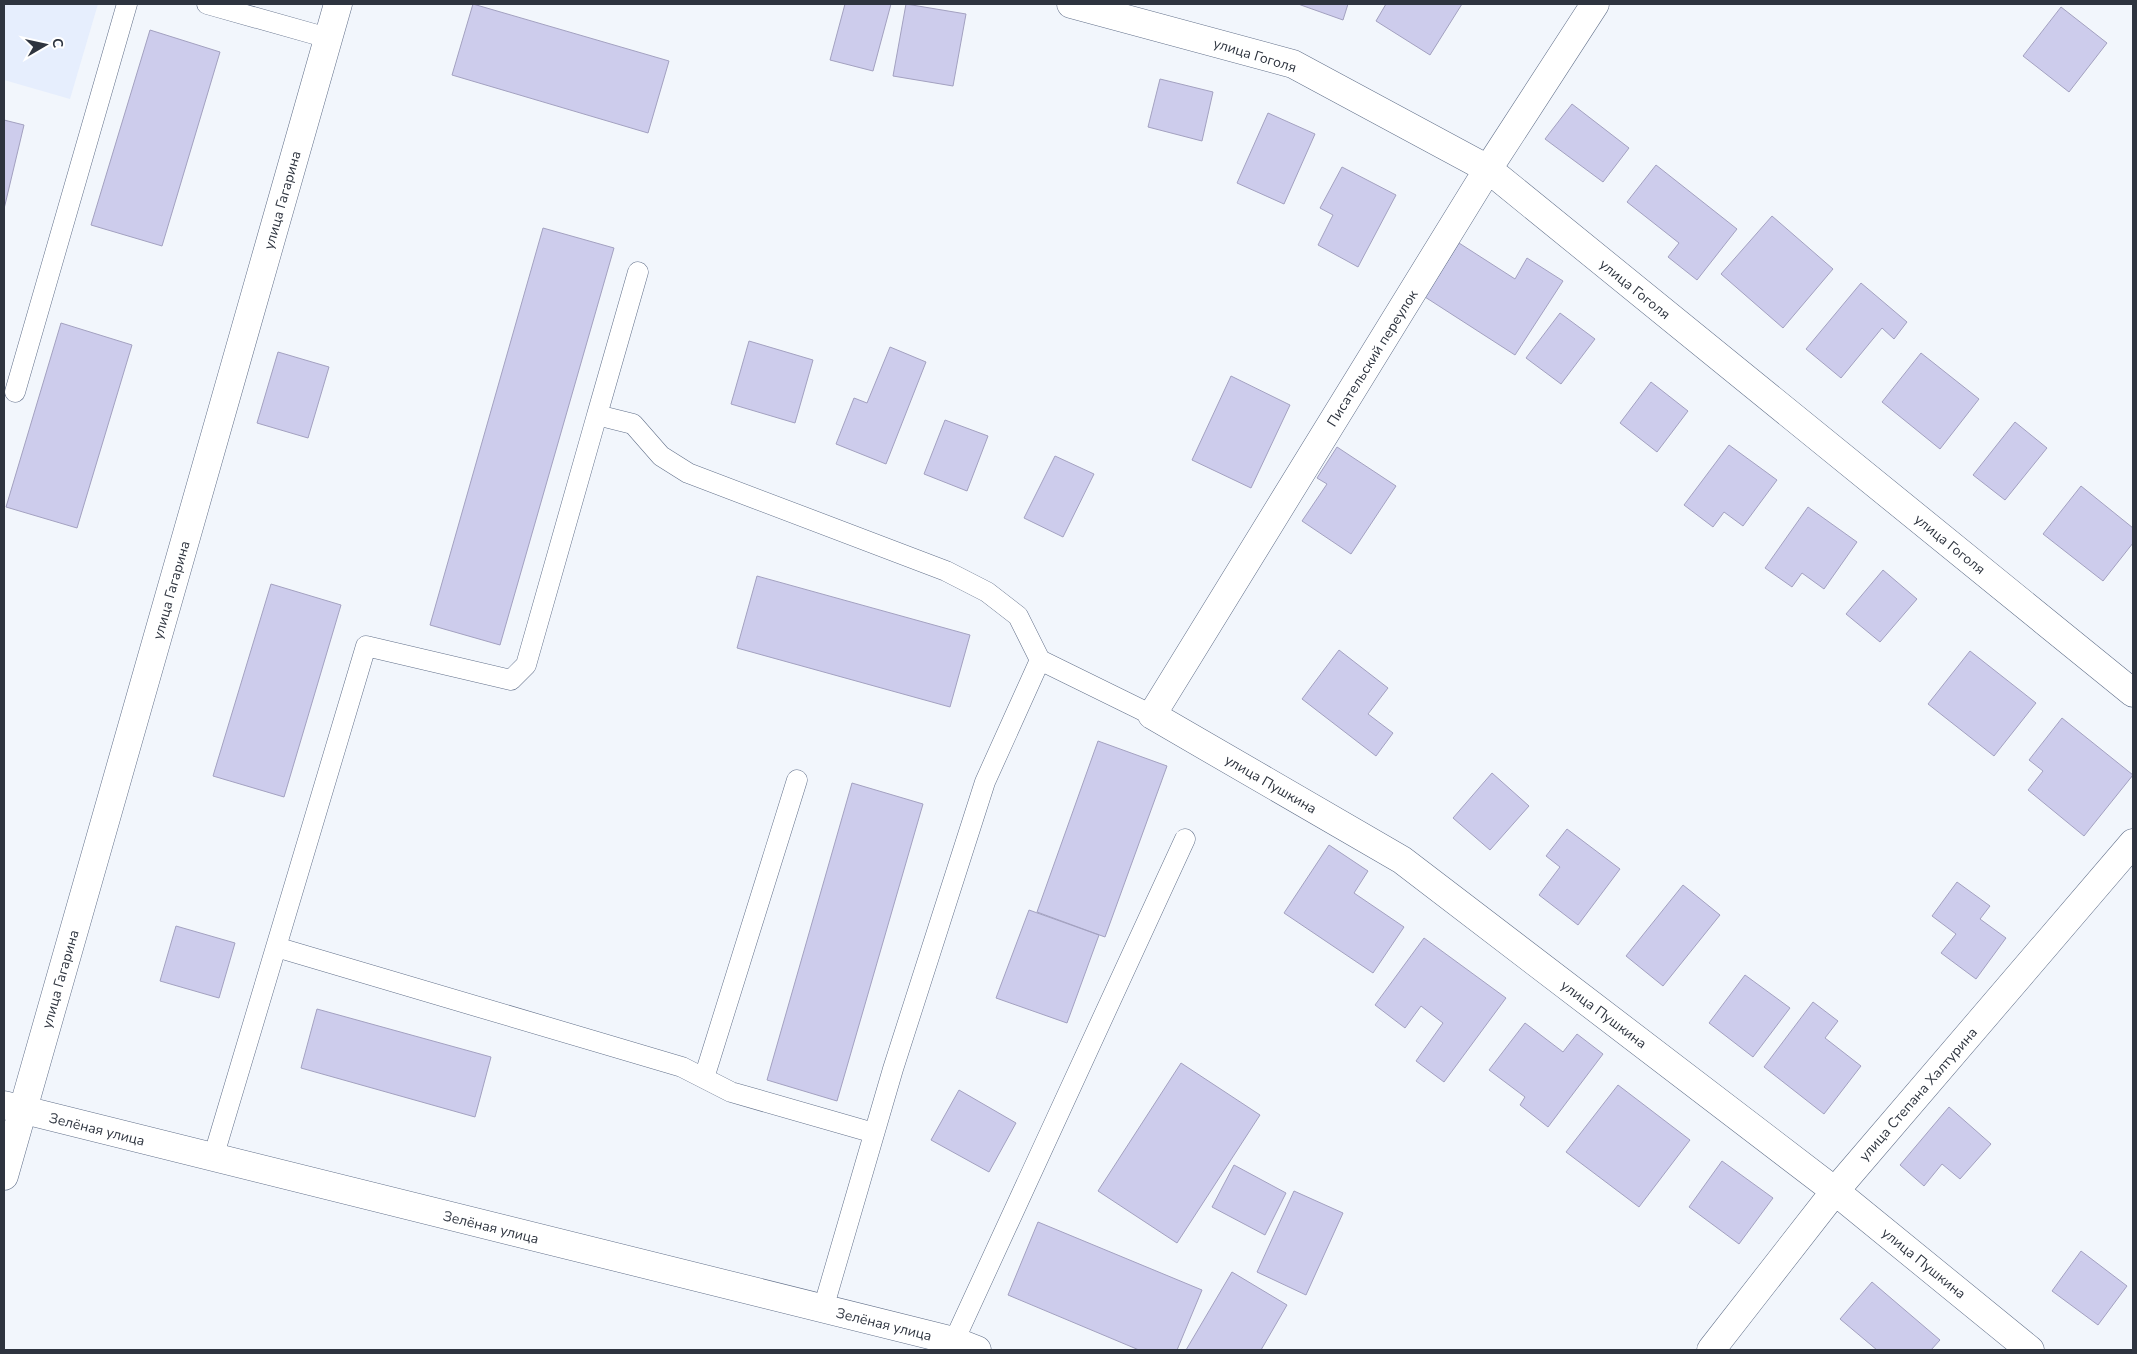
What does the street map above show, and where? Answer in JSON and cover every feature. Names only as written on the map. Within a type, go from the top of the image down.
[{"type":"street","name":"улица Гагарина","points":[[4,1176],[13,1108],[338,4]]},
{"type":"street","name":"улица Гоголя","points":[[1071,4],[1294,64],[1488,169],[2133,693]]},
{"type":"street","name":"Писательский переулок","points":[[1152,715],[1488,169],[1595,4]]},
{"type":"street","name":"улица Пушкина","points":[[1152,715],[1402,860],[1835,1191],[2030,1350]]},
{"type":"street","name":"улица Степана Халтурина","points":[[1711,1350],[1835,1191],[2133,843]]},
{"type":"street","name":"Зелёная улица","points":[[13,1108],[966,1346]]},
{"type":"lane","points":[[15,392],[127,4]]},
{"type":"lane","points":[[207,4],[328,38]]},
{"type":"lane","points":[[213,1158],[366,646],[511,680],[526,665],[638,272]]},
{"type":"lane","points":[[597,415],[633,424],[661,456],[688,473],[946,571],[987,592],[1018,616],[1040,660],[1152,715]]},
{"type":"lane","points":[[823,1309],[874,1134],[985,782],[1040,660]]},
{"type":"lane","points":[[704,1078],[797,780]]},
{"type":"lane","points":[[966,1346],[1185,839]]},
{"type":"lane","points":[[276,947],[682,1067],[730,1092],[874,1134]]},
{"type":"shaded area","points":[[4,4],[98,4],[70,99],[4,80]]},
{"type":"building","points":[[473,4],[669,61],[648,133],[452,75]]},
{"type":"building","points":[[845,4],[891,4],[873,71],[830,60]]},
{"type":"building","points":[[906,4],[966,14],[953,86],[893,76]]},
{"type":"building","points":[[1298,4],[1348,4],[1343,20]]},
{"type":"building","points":[[1386,4],[1462,4],[1430,55],[1376,21]]},
{"type":"building","points":[[2061,7],[2107,43],[2069,92],[2023,56]]},
{"type":"building","points":[[150,30],[220,52],[162,246],[91,225]]},
{"type":"building","points":[[1160,79],[1213,92],[1202,141],[1148,127]]},
{"type":"building","points":[[1572,104],[1629,148],[1603,182],[1545,139]]},
{"type":"building","points":[[1268,113],[1315,134],[1284,204],[1237,183]]},
{"type":"building","points":[[4,120],[24,125],[4,209]]},
{"type":"building","points":[[1656,165],[1737,229],[1697,280],[1668,257],[1679,243],[1627,202]]},
{"type":"building","points":[[1342,167],[1396,195],[1358,267],[1318,245],[1333,215],[1320,208]]},
{"type":"building","points":[[1772,216],[1833,269],[1783,328],[1721,274]]},
{"type":"building","points":[[543,228],[614,248],[500,645],[430,625]]},
{"type":"building","points":[[1459,243],[1515,279],[1527,258],[1563,281],[1515,355],[1425,297]]},
{"type":"building","points":[[1861,283],[1907,322],[1894,339],[1882,328],[1841,378],[1806,349]]},
{"type":"building","points":[[1560,313],[1595,339],[1561,384],[1526,358]]},
{"type":"building","points":[[61,323],[132,345],[77,528],[6,507]]},
{"type":"building","points":[[749,341],[813,360],[795,423],[731,404]]},
{"type":"building","points":[[890,347],[926,362],[886,464],[836,444],[854,398],[867,403]]},
{"type":"building","points":[[278,352],[329,367],[308,438],[257,423]]},
{"type":"building","points":[[1921,353],[1979,399],[1940,449],[1882,402]]},
{"type":"building","points":[[1231,376],[1290,405],[1251,488],[1192,460]]},
{"type":"building","points":[[1651,382],[1688,411],[1657,452],[1620,423]]},
{"type":"building","points":[[945,420],[988,436],[967,491],[924,474]]},
{"type":"building","points":[[2015,422],[2047,448],[2005,500],[1973,475]]},
{"type":"building","points":[[1729,445],[1777,480],[1743,526],[1724,512],[1713,527],[1684,505]]},
{"type":"building","points":[[1337,447],[1396,486],[1351,554],[1302,521],[1327,484],[1317,478]]},
{"type":"building","points":[[1055,456],[1094,474],[1063,537],[1024,518]]},
{"type":"building","points":[[2081,486],[2133,528],[2133,543],[2103,581],[2043,534]]},
{"type":"building","points":[[1808,507],[1857,542],[1824,589],[1802,573],[1792,587],[1765,568]]},
{"type":"building","points":[[1883,570],[1917,599],[1880,642],[1846,614]]},
{"type":"building","points":[[757,576],[970,635],[950,707],[737,648]]},
{"type":"building","points":[[271,584],[341,605],[284,797],[213,776]]},
{"type":"building","points":[[1339,650],[1388,688],[1368,714],[1393,733],[1376,756],[1302,699]]},
{"type":"building","points":[[1970,651],[2036,703],[1994,756],[1928,704]]},
{"type":"building","points":[[2062,718],[2133,775],[2084,836],[2028,790],[2043,771],[2029,760]]},
{"type":"building","points":[[1098,741],[1167,766],[1105,937],[1037,912]]},
{"type":"building","points":[[1492,773],[1529,806],[1490,850],[1453,818]]},
{"type":"building","points":[[852,783],[923,804],[837,1101],[767,1080]]},
{"type":"building","points":[[1567,829],[1620,869],[1578,925],[1539,895],[1560,867],[1546,856]]},
{"type":"building","points":[[1329,845],[1368,871],[1354,893],[1404,927],[1373,973],[1284,913]]},
{"type":"building","points":[[1957,882],[1990,906],[1980,919],[2006,938],[1976,979],[1941,953],[1956,934],[1932,916]]},
{"type":"building","points":[[1683,885],[1720,915],[1663,986],[1626,956]]},
{"type":"building","points":[[1029,910],[1099,935],[1067,1023],[996,998]]},
{"type":"building","points":[[176,926],[235,943],[219,998],[160,981]]},
{"type":"building","points":[[1424,938],[1506,998],[1444,1082],[1416,1061],[1443,1023],[1421,1006],[1405,1028],[1375,1005]]},
{"type":"building","points":[[1745,975],[1790,1008],[1753,1057],[1709,1023]]},
{"type":"building","points":[[1813,1002],[1838,1021],[1825,1038],[1861,1066],[1824,1114],[1764,1067]]},
{"type":"building","points":[[317,1009],[491,1057],[475,1117],[301,1068]]},
{"type":"building","points":[[1525,1023],[1563,1052],[1577,1034],[1603,1054],[1548,1127],[1520,1105],[1525,1097],[1489,1070]]},
{"type":"building","points":[[1181,1063],[1260,1115],[1177,1243],[1098,1191]]},
{"type":"building","points":[[1618,1085],[1690,1140],[1639,1207],[1566,1152]]},
{"type":"building","points":[[959,1090],[1016,1123],[989,1172],[931,1140]]},
{"type":"building","points":[[1949,1107],[1991,1144],[1960,1179],[1942,1164],[1924,1186],[1900,1165]]},
{"type":"building","points":[[1722,1161],[1773,1198],[1739,1244],[1689,1207]]},
{"type":"building","points":[[1234,1165],[1286,1193],[1265,1235],[1212,1207]]},
{"type":"building","points":[[1294,1191],[1343,1213],[1306,1295],[1257,1272]]},
{"type":"building","points":[[1038,1222],[1202,1290],[1177,1350],[1139,1350],[1008,1295]]},
{"type":"building","points":[[2081,1251],[2127,1286],[2098,1325],[2052,1291]]},
{"type":"building","points":[[1232,1272],[1287,1305],[1261,1350],[1186,1350]]},
{"type":"building","points":[[1872,1282],[1940,1340],[1931,1350],[1877,1350],[1840,1319]]}]
